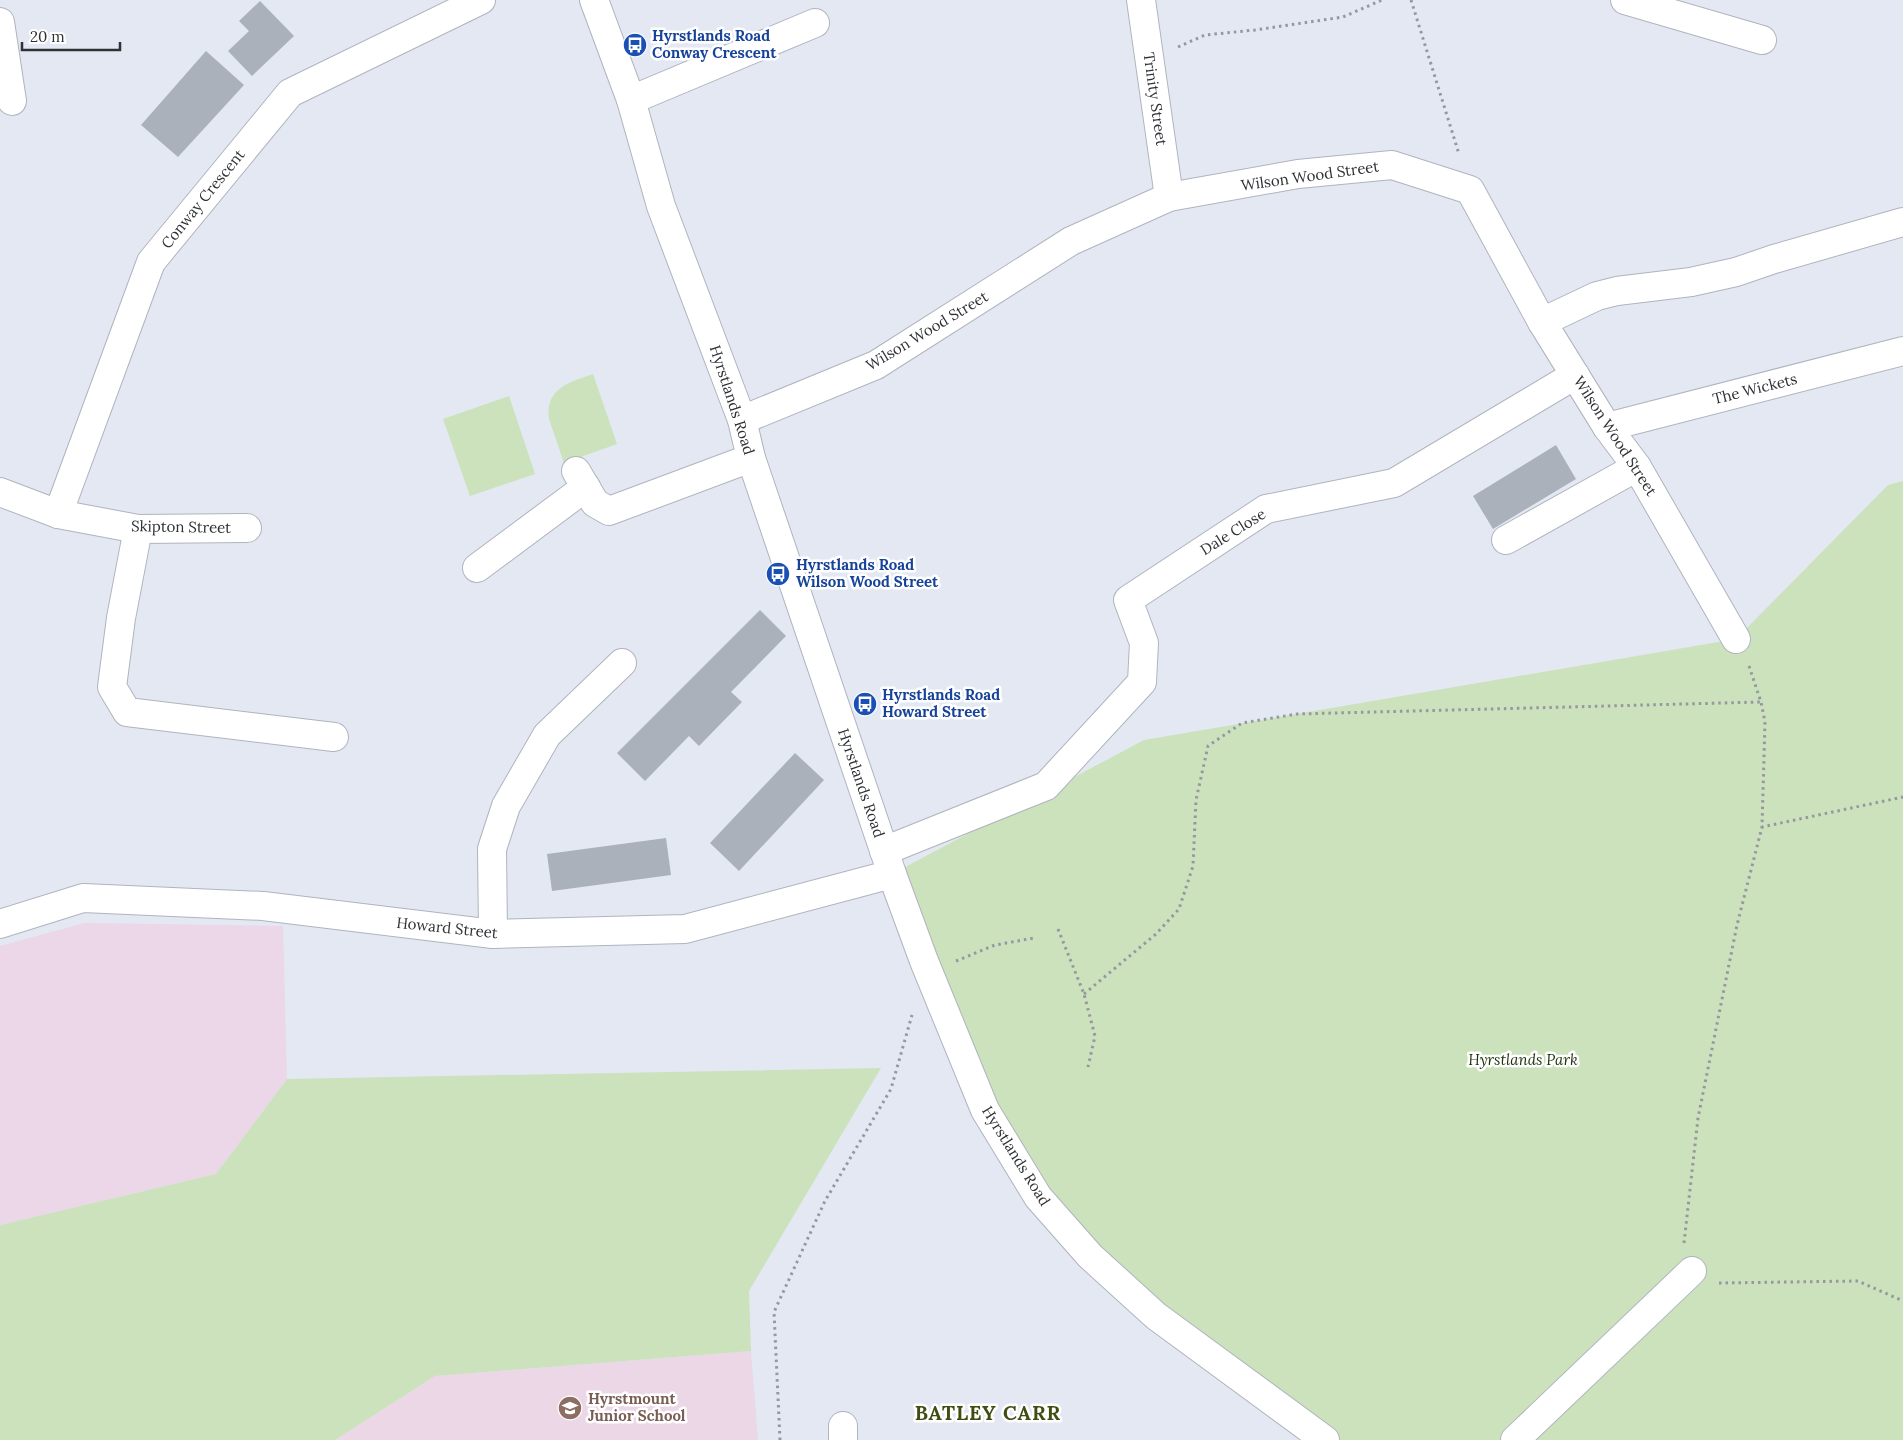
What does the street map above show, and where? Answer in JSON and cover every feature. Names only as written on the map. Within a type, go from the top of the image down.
[{"type":"street","name":"Conway Crescent","points":[[58,514],[151,262],[290,93],[481,0]]},
{"type":"street","name":"Hyrstlands Road","points":[[594,0],[631,100],[661,206],[742,420],[751,458],[888,863],[928,972],[985,1110],[1038,1197],[1090,1256],[1156,1316],[1321,1440]]},
{"type":"street","name":"Trinity Street","points":[[1141,0],[1169,198]]},
{"type":"street","points":[[1624,0],[1681,8],[1762,40]]},
{"type":"street","points":[[0,22],[12,101]]},
{"type":"street","points":[[631,100],[815,23]]},
{"type":"street","name":"Wilson Wood Street","points":[[742,420],[876,365],[1071,241],[1169,198],[1298,174],[1392,165],[1470,190],[1542,322],[1607,427],[1637,467],[1736,638]]},
{"type":"street","points":[[1542,322],[1597,296],[1617,291],[1691,282],[1736,272],[1774,259],[1903,222]]},
{"type":"street","name":"The Wickets","points":[[1607,427],[1903,351]]},
{"type":"street","name":"Dale Close","points":[[1046,786],[1142,682],[1144,643],[1128,600],[1266,510],[1394,483],[1575,375]]},
{"type":"street","points":[[477,568],[581,479],[595,504],[609,511],[751,458]]},
{"type":"street","points":[[1506,540],[1637,467]]},
{"type":"street","name":"Skipton Street","points":[[0,492],[58,514],[138,529],[247,528]]},
{"type":"street","points":[[138,529],[121,618],[112,687],[128,712],[334,737]]},
{"type":"street","points":[[493,934],[492,849],[506,806],[546,734],[622,663]]},
{"type":"street","name":"Howard Street","points":[[0,924],[83,898],[263,906],[493,934],[685,929],[888,863],[1046,786]]},
{"type":"street","points":[[1515,1440],[1692,1271]]},
{"type":"path","points":[[1149,59],[1205,35],[1255,30],[1343,17],[1382,0]]},
{"type":"path","points":[[1411,0],[1470,190]]},
{"type":"path","points":[[1736,638],[1747,657],[1765,722],[1762,827],[1737,924],[1698,1118],[1684,1246],[1692,1271],[1714,1283],[1858,1282],[1903,1301]]},
{"type":"path","points":[[1084,994],[1156,934],[1179,909],[1193,866],[1196,800],[1208,746],[1242,723],[1297,714],[1761,702]]},
{"type":"path","points":[[1762,827],[1903,798]]},
{"type":"path","points":[[1058,929],[1084,994],[1095,1036],[1088,1067]]},
{"type":"path","points":[[928,972],[996,945],[1034,938]]},
{"type":"path","points":[[780,1440],[774,1312],[825,1202],[891,1089],[914,1008]]},
{"type":"shaded area","points":[[84,923],[283,926],[287,1079],[216,1174],[0,1225],[0,946]]},
{"type":"shaded area","name":"Hyrstmount Junior School","points":[[751,1351],[758,1440],[335,1440],[435,1376]]},
{"type":"green space","points":[[593,374],[617,444],[564,463],[549,419],[551,400],[561,388]]},
{"type":"green space","points":[[509,396],[535,474],[470,496],[443,419]]},
{"type":"green space","name":"Hyrstlands Park","points":[[1903,481],[1903,1440],[1325,1440],[1156,1316],[1038,1197],[892,874],[1144,740],[1736,639],[1888,485]]},
{"type":"green space","points":[[881,1068],[749,1291],[751,1351],[435,1376],[335,1440],[0,1440],[0,1225],[216,1174],[287,1079]]},
{"type":"building","points":[[260,1],[294,36],[252,76],[228,51],[249,31],[239,21]]},
{"type":"building","points":[[206,51],[244,85],[178,157],[141,125]]},
{"type":"building","points":[[1556,445],[1576,479],[1493,529],[1473,496]]},
{"type":"building","points":[[760,610],[786,636],[731,692],[742,702],[699,746],[689,736],[645,781],[617,753]]},
{"type":"building","points":[[795,753],[824,780],[739,871],[710,843]]},
{"type":"building","points":[[666,838],[671,875],[552,891],[547,854]]},
{"type":"place","name":"Hyrstlands Road Conway Crescent","points":[[635,45]]},
{"type":"place","name":"Hyrstlands Road Wilson Wood Street","points":[[778,574]]},
{"type":"place","name":"Hyrstlands Road Howard Street","points":[[865,704]]},
{"type":"place","name":"Hyrstmount Junior School","points":[[570,1408]]},
{"type":"district","name":"BATLEY CARR","points":[[988,1413]]}]
